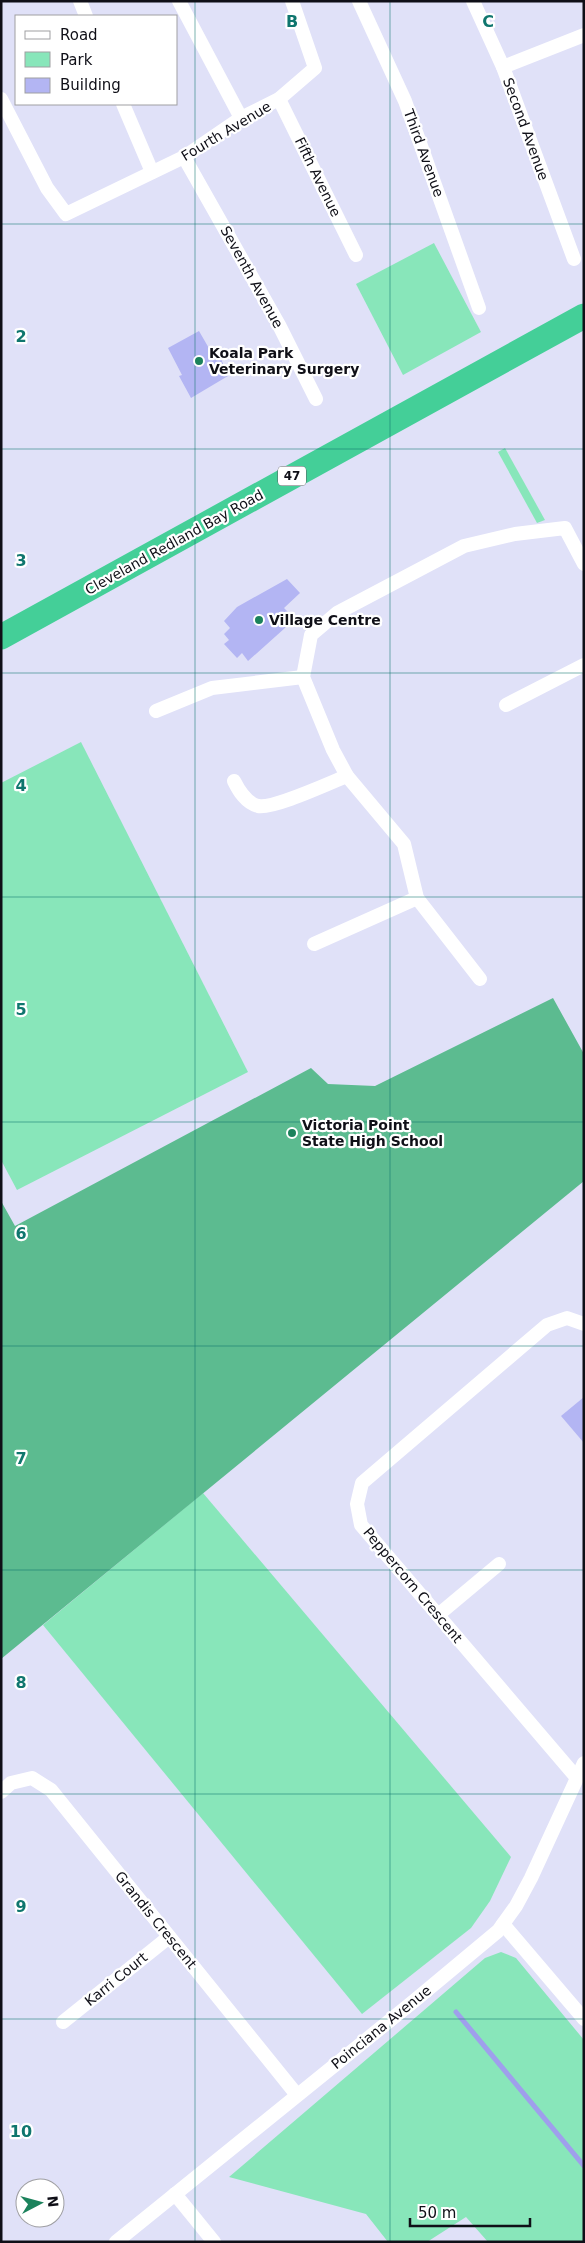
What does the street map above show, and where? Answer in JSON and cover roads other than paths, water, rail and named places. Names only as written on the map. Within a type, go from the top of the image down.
[{"type":"highway","name":"Cleveland Redland Bay Road","points":[[1,637],[584,316]]},
{"type":"street","points":[[80,1],[86,15]]},
{"type":"street","points":[[179,1],[241,118]]},
{"type":"street","name":"Fourth Avenue","points":[[1,99],[47,188],[66,214],[184,157],[241,118],[279,99],[315,68],[292,1]]},
{"type":"street","name":"Third Avenue","points":[[359,1],[405,101],[480,308]]},
{"type":"street","name":"Second Avenue","points":[[473,1],[504,68],[574,259]]},
{"type":"street","points":[[504,68],[584,35]]},
{"type":"street","name":"Fifth Avenue","points":[[279,99],[356,255]]},
{"type":"street","points":[[123,105],[152,172]]},
{"type":"street","name":"Seventh Avenue","points":[[184,157],[279,324],[316,399]]},
{"type":"street","points":[[480,979],[417,898],[404,844],[347,776],[333,750],[303,678],[311,635],[337,613],[464,546],[515,534],[565,528],[584,564]]},
{"type":"street","points":[[506,705],[584,665]]},
{"type":"street","points":[[156,711],[212,688],[303,678]]},
{"type":"street","points":[[234,781],[242,796],[258,806],[275,804],[347,776]]},
{"type":"street","points":[[314,944],[417,898]]},
{"type":"street","name":"Peppercorn Crescent","points":[[577,1778],[362,1525],[357,1504],[362,1483],[547,1325],[567,1318],[584,1324]]},
{"type":"street","points":[[438,1616],[499,1564]]},
{"type":"street","name":"Poinciana Avenue","points":[[116,2242],[414,2001],[503,1924],[516,1906],[531,1878],[584,1764]]},
{"type":"street","name":"Grandis Crescent","points":[[1,1792],[11,1783],[32,1778],[51,1790],[297,2095]]},
{"type":"street","points":[[503,1924],[584,2019]]},
{"type":"street","name":"Karri Court","points":[[63,2022],[170,1937]]},
{"type":"street","points":[[174,2194],[214,2242]]},
{"type":"waterway","points":[[456,2012],[584,2166]]},
{"type":"place","name":"Koala Park Veterinary Surgery","points":[[199,361]]},
{"type":"place","name":"Village Centre","points":[[259,620]]},
{"type":"place","name":"Victoria Point State High School","points":[[292,1133]]}]
